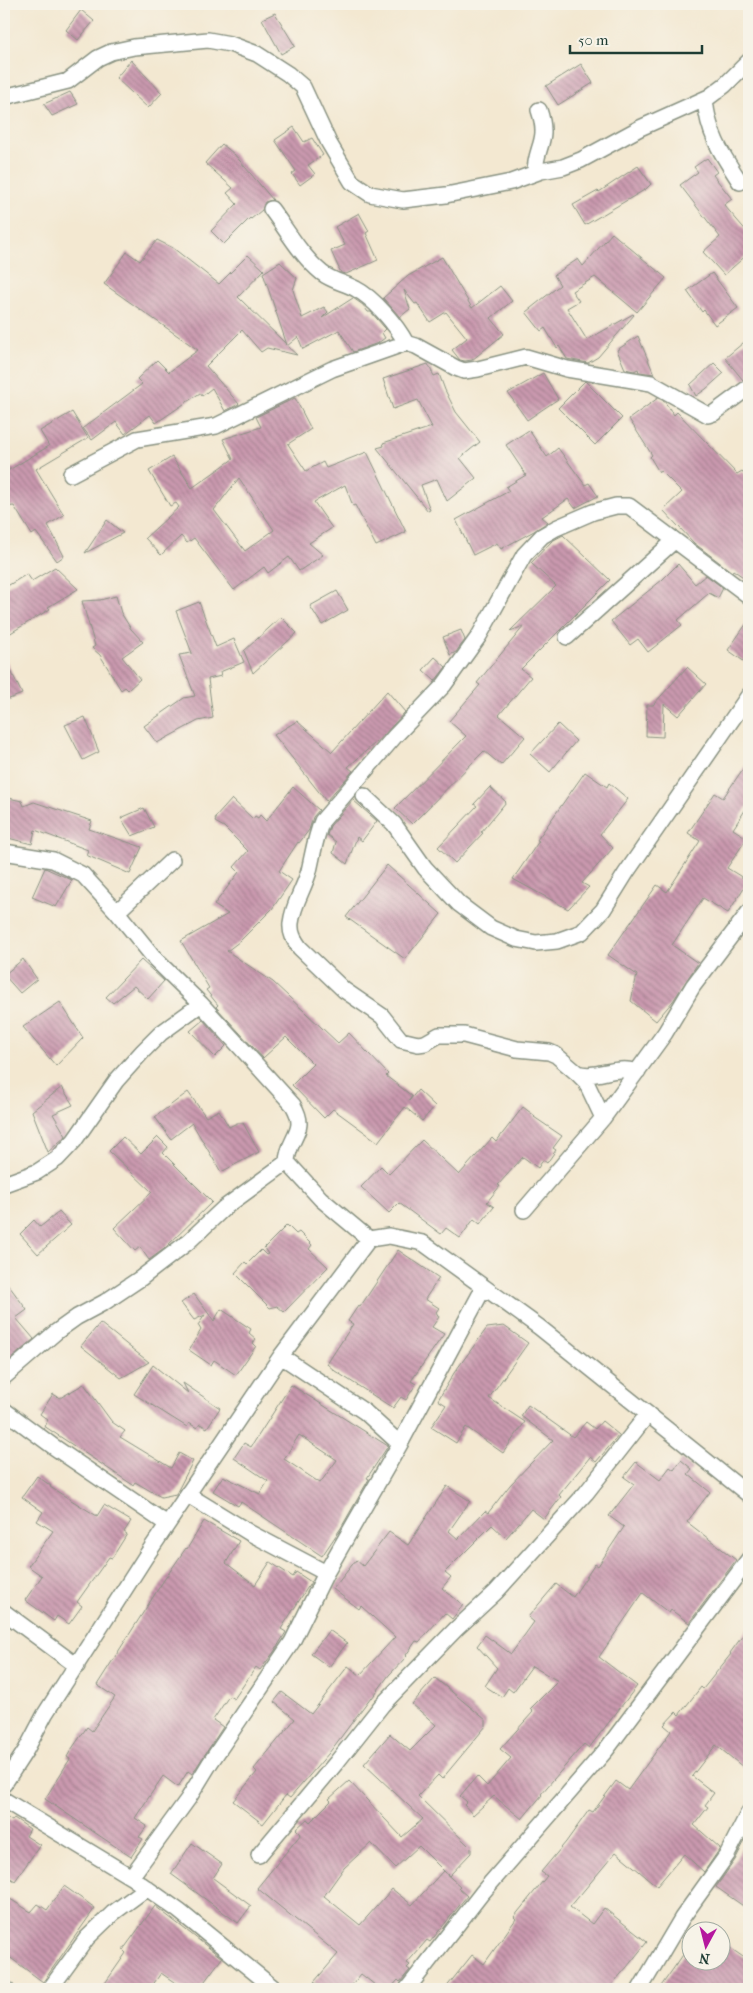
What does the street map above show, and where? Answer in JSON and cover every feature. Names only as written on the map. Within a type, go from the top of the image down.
[{"type":"street","points":[[4,97],[68,81],[98,58],[111,52],[134,47],[208,40],[230,44],[257,54],[288,74],[303,87],[341,165],[352,182],[370,194],[402,200],[446,195],[511,182],[535,173],[563,167],[704,99],[724,85],[749,61]]},
{"type":"street","points":[[704,99],[712,136],[740,182]]},
{"type":"street","points":[[535,173],[535,162],[544,130],[539,110]]},
{"type":"street","points":[[271,209],[321,273],[362,293],[394,325],[406,343]]},
{"type":"street","points":[[71,474],[137,439],[216,426],[332,369],[406,343],[416,346],[464,371],[526,357],[567,369],[651,384],[708,415],[714,413],[749,387]]},
{"type":"street","points":[[603,1118],[586,1082],[556,1055],[550,1052],[517,1048],[464,1035],[440,1035],[425,1043],[418,1044],[401,1040],[382,1016],[344,990],[300,948],[294,940],[291,923],[309,871],[316,834],[322,822],[395,736],[444,685],[479,636],[524,555],[542,536],[593,512],[616,506],[629,506],[749,596]]},
{"type":"street","points":[[567,637],[674,541]]},
{"type":"street","points":[[364,796],[394,824],[425,868],[459,904],[491,928],[516,939],[529,942],[557,940],[582,932],[603,910],[626,873],[749,695]]},
{"type":"street","points":[[4,852],[53,860],[83,875],[117,912],[156,960],[201,1004],[292,1105],[299,1116],[300,1123],[287,1154],[287,1162],[321,1199],[369,1239]]},
{"type":"street","points":[[117,912],[172,860]]},
{"type":"street","points":[[524,1210],[603,1118],[665,1033],[694,986],[749,912]]},
{"type":"street","points":[[4,1184],[37,1172],[57,1159],[74,1140],[116,1081],[143,1051],[161,1033],[201,1004]]},
{"type":"street","points":[[577,1073],[586,1075],[604,1074],[620,1070],[638,1071]]},
{"type":"street","points":[[4,1377],[56,1332],[141,1278],[188,1242],[224,1208],[287,1162]]},
{"type":"street","points":[[4,1784],[26,1750],[45,1714],[167,1524],[282,1356],[369,1239],[389,1236],[423,1243],[539,1327],[749,1495]]},
{"type":"street","points":[[131,1877],[188,1799],[215,1754],[292,1642],[326,1573],[400,1444],[484,1287]]},
{"type":"street","points":[[282,1356],[365,1412],[400,1444]]},
{"type":"street","points":[[4,1410],[54,1447],[167,1524]]},
{"type":"street","points":[[258,1855],[336,1763],[382,1705],[456,1629],[496,1592],[586,1493],[648,1414]]},
{"type":"street","points":[[188,1495],[250,1533],[326,1573]]},
{"type":"street","points":[[407,1989],[482,1893],[606,1750],[749,1559]]},
{"type":"street","points":[[4,1612],[77,1666]]},
{"type":"street","points":[[4,1800],[131,1877],[179,1912],[275,1989]]},
{"type":"street","points":[[640,1989],[682,1918],[727,1855],[749,1812]]},
{"type":"street","points":[[50,1989],[87,1938],[113,1913],[146,1888]]},
{"type":"building","points":[[81,10],[94,21],[78,40],[66,30]]},
{"type":"building","points":[[275,13],[295,46],[281,54],[262,19]]},
{"type":"building","points":[[131,60],[162,93],[148,108],[116,78]]},
{"type":"building","points":[[581,64],[593,83],[558,105],[546,86]]},
{"type":"building","points":[[70,92],[78,104],[52,116],[44,104]]},
{"type":"building","points":[[294,127],[304,142],[312,138],[323,155],[308,165],[315,174],[300,185],[292,174],[296,171],[275,140]]},
{"type":"building","points":[[222,144],[234,154],[273,200],[265,202],[262,210],[250,218],[224,244],[211,231],[237,204],[227,193],[233,188],[205,163]]},
{"type":"building","points":[[707,158],[717,172],[713,175],[732,199],[724,205],[749,234],[749,253],[724,275],[703,252],[720,237],[680,185],[698,172],[694,167]]},
{"type":"building","points":[[638,166],[651,184],[646,189],[585,225],[573,205],[599,192]]},
{"type":"building","points":[[359,213],[369,231],[366,233],[378,260],[346,274],[341,273],[331,251],[345,245],[335,227]]},
{"type":"building","points":[[612,233],[666,278],[637,312],[595,277],[572,291],[579,301],[567,308],[587,340],[634,315],[598,357],[588,363],[567,359],[559,346],[557,348],[545,328],[541,331],[526,312],[560,285],[554,275],[578,259],[583,266]]},
{"type":"building","points":[[157,240],[173,248],[219,284],[248,255],[264,270],[238,297],[287,345],[263,273],[280,262],[297,278],[293,290],[302,318],[324,307],[328,312],[322,318],[353,298],[363,305],[368,312],[371,312],[386,329],[382,333],[385,338],[378,343],[353,352],[339,330],[303,349],[298,337],[287,346],[297,355],[267,348],[261,352],[242,330],[206,366],[239,404],[225,411],[212,388],[202,396],[200,393],[156,423],[150,415],[125,434],[116,422],[92,440],[83,428],[142,384],[137,379],[157,360],[169,372],[198,350],[104,284],[127,252],[140,261]]},
{"type":"building","points":[[442,257],[472,308],[500,286],[512,301],[491,318],[504,334],[472,360],[460,360],[452,350],[467,338],[446,312],[430,322],[417,303],[415,304],[404,290],[410,309],[400,317],[383,298],[408,276]]},
{"type":"building","points":[[712,273],[738,308],[715,325],[704,310],[702,312],[687,291]]},
{"type":"building","points":[[638,336],[654,374],[639,372],[638,369],[634,371],[625,369],[617,350]]},
{"type":"building","points":[[749,338],[749,378],[743,380],[725,358]]},
{"type":"building","points":[[714,363],[724,373],[696,396],[690,385]]},
{"type":"building","points":[[428,364],[434,376],[439,374],[456,412],[480,442],[460,458],[476,478],[447,501],[437,479],[421,485],[430,510],[428,511],[377,448],[384,446],[383,443],[432,427],[418,400],[393,409],[383,379]]},
{"type":"building","points":[[543,373],[558,399],[527,420],[508,393]]},
{"type":"building","points":[[585,381],[622,418],[595,445],[558,408]]},
{"type":"building","points":[[295,398],[311,429],[288,444],[306,471],[323,462],[326,468],[367,452],[406,532],[376,546],[355,505],[353,506],[345,485],[314,502],[332,528],[309,543],[323,555],[299,571],[289,557],[268,573],[264,567],[234,590],[194,538],[187,543],[181,536],[161,555],[145,538],[179,507],[176,503],[170,506],[149,471],[172,457],[192,488],[233,459],[223,439],[261,427],[256,417]],"holes":[[[239,478],[274,530],[245,551],[214,510]]]},
{"type":"building","points":[[658,398],[664,401],[674,415],[677,412],[737,474],[742,471],[749,479],[749,581],[733,570],[732,572],[694,543],[663,510],[682,492],[661,471],[659,472],[650,457],[652,455],[629,419]]},
{"type":"building","points":[[72,412],[88,438],[36,469],[64,515],[48,525],[64,556],[57,561],[36,532],[32,535],[14,506],[4,507],[4,473],[49,446],[40,431]]},
{"type":"building","points":[[529,430],[547,457],[558,448],[585,485],[589,483],[598,496],[575,508],[568,499],[542,517],[548,522],[534,531],[501,549],[497,543],[473,555],[456,520],[509,491],[506,487],[526,475],[506,445]]},
{"type":"building","points":[[107,520],[123,533],[85,553]]},
{"type":"building","points":[[563,535],[610,580],[521,669],[531,677],[499,715],[525,737],[501,765],[484,751],[412,824],[395,808],[466,736],[449,721],[480,685],[477,683],[524,626],[510,631],[556,586],[531,563],[552,541]]},
{"type":"building","points":[[678,564],[695,584],[706,575],[723,588],[718,598],[709,593],[678,620],[682,625],[648,652],[638,639],[630,645],[611,621],[662,580]]},
{"type":"building","points":[[55,567],[78,589],[48,607],[50,609],[4,637],[4,588],[27,574],[32,581]]},
{"type":"building","points":[[337,591],[348,610],[322,625],[310,606]]},
{"type":"building","points":[[116,596],[121,613],[131,629],[143,642],[122,657],[140,679],[128,690],[125,687],[121,690],[100,655],[92,648],[95,646],[82,601],[100,600]]},
{"type":"building","points":[[199,602],[216,647],[234,639],[244,662],[220,672],[221,676],[208,679],[213,718],[198,721],[157,743],[144,726],[184,698],[195,696],[179,655],[192,653],[176,611]]},
{"type":"building","points":[[281,617],[297,633],[253,673],[244,651]]},
{"type":"building","points":[[749,620],[749,665],[728,650]]},
{"type":"building","points":[[461,630],[465,640],[456,652],[450,655],[443,637]]},
{"type":"building","points":[[4,656],[22,694],[4,701]]},
{"type":"building","points":[[435,657],[446,667],[435,681],[423,670]]},
{"type":"building","points":[[687,667],[706,684],[678,716],[664,704],[663,737],[646,736],[647,705],[653,705]]},
{"type":"building","points":[[387,691],[405,712],[384,735],[348,767],[353,771],[326,801],[274,735],[297,721],[332,752]]},
{"type":"building","points":[[85,717],[99,752],[83,760],[65,725]]},
{"type":"building","points":[[558,724],[576,741],[550,772],[530,754]]},
{"type":"building","points":[[749,760],[749,804],[733,829],[747,838],[727,868],[748,881],[728,913],[703,898],[672,945],[698,963],[673,1001],[656,1021],[631,1001],[637,975],[608,955],[657,885],[667,892],[700,841],[688,833],[715,793],[723,798]]},
{"type":"building","points":[[585,772],[607,787],[609,783],[628,799],[600,834],[613,848],[582,883],[589,887],[568,909],[513,879],[539,841],[537,840]]},
{"type":"building","points":[[293,787],[319,810],[313,817],[309,830],[298,842],[279,871],[292,880],[272,909],[240,941],[227,951],[273,982],[338,1043],[349,1033],[388,1074],[386,1076],[412,1096],[409,1101],[418,1090],[435,1106],[422,1121],[405,1107],[378,1142],[333,1109],[324,1118],[292,1085],[313,1064],[286,1037],[263,1058],[216,1007],[218,1005],[206,990],[209,988],[181,941],[228,914],[214,905],[239,872],[234,867],[248,851],[224,827],[215,822],[215,818],[232,799],[253,819],[255,816],[258,818],[260,815],[266,821]]},
{"type":"building","points":[[490,787],[506,802],[481,832],[483,833],[455,863],[438,847],[477,806],[474,804]]},
{"type":"building","points":[[4,797],[22,801],[24,806],[34,802],[92,821],[89,829],[142,847],[130,874],[86,855],[88,850],[35,830],[32,844],[4,837]]},
{"type":"building","points":[[353,800],[377,821],[362,841],[357,837],[347,864],[333,853],[336,842],[327,835],[330,826]]},
{"type":"building","points":[[144,808],[154,827],[132,836],[121,818]]},
{"type":"building","points":[[387,865],[441,914],[405,959],[346,917]]},
{"type":"building","points":[[45,868],[72,880],[56,907],[32,897]]},
{"type":"building","points":[[23,959],[37,979],[20,993],[4,975]]},
{"type":"building","points":[[141,960],[164,981],[148,999],[134,986],[113,1003],[106,997]]},
{"type":"building","points":[[60,1002],[83,1038],[56,1066],[23,1027]]},
{"type":"building","points":[[203,1020],[226,1046],[215,1057],[190,1031]]},
{"type":"building","points":[[62,1087],[73,1105],[53,1114],[66,1136],[48,1152],[32,1111]]},
{"type":"building","points":[[188,1092],[206,1117],[219,1110],[229,1127],[237,1123],[243,1123],[259,1152],[221,1172],[192,1123],[171,1139],[155,1117]]},
{"type":"building","points":[[523,1107],[562,1136],[553,1148],[556,1150],[547,1163],[543,1160],[538,1168],[523,1157],[498,1185],[500,1186],[487,1202],[494,1207],[480,1224],[474,1219],[460,1238],[446,1228],[441,1234],[399,1203],[389,1213],[361,1187],[381,1166],[389,1174],[422,1140],[459,1175],[492,1138],[496,1142]]},
{"type":"building","points":[[123,1137],[141,1154],[158,1137],[168,1147],[163,1153],[212,1202],[164,1249],[149,1260],[140,1247],[135,1251],[114,1228],[152,1192],[109,1151]]},
{"type":"building","points":[[59,1212],[71,1225],[38,1254],[20,1234],[34,1220],[40,1227]]},
{"type":"building","points":[[287,1225],[296,1234],[299,1232],[312,1245],[309,1249],[328,1267],[284,1312],[277,1306],[270,1308],[235,1273],[245,1262],[247,1264],[261,1250],[266,1255],[268,1254],[264,1248]]},
{"type":"building","points":[[398,1250],[439,1278],[425,1299],[439,1308],[436,1312],[439,1317],[432,1327],[444,1334],[411,1381],[416,1384],[406,1400],[401,1397],[393,1408],[327,1364],[353,1324],[348,1321],[358,1306],[360,1307]]},
{"type":"building","points":[[4,1279],[27,1310],[16,1318],[34,1339],[4,1365]]},
{"type":"building","points":[[194,1294],[214,1321],[221,1309],[251,1329],[249,1333],[256,1339],[253,1343],[256,1346],[236,1375],[214,1360],[211,1365],[189,1350],[201,1330],[198,1325],[205,1315],[194,1320],[181,1303]]},
{"type":"building","points":[[100,1323],[149,1362],[121,1378],[81,1346]]},
{"type":"building","points":[[504,1326],[528,1343],[489,1398],[525,1422],[503,1453],[466,1427],[456,1443],[431,1427],[446,1405],[438,1400],[454,1373],[487,1328]]},
{"type":"building","points":[[153,1365],[188,1393],[183,1383],[220,1408],[207,1428],[200,1424],[197,1428],[189,1423],[187,1427],[134,1394]]},
{"type":"building","points":[[84,1384],[112,1422],[125,1431],[120,1437],[171,1468],[179,1453],[193,1461],[176,1494],[161,1497],[135,1482],[133,1485],[44,1426],[48,1420],[40,1414],[53,1394],[60,1398]]},
{"type":"building","points":[[291,1385],[388,1446],[367,1478],[369,1479],[341,1528],[322,1556],[241,1502],[238,1506],[213,1491],[223,1476],[260,1494],[268,1481],[234,1458],[244,1443],[251,1447]],"holes":[[[299,1435],[337,1460],[320,1483],[284,1459]]]},
{"type":"building","points":[[528,1405],[573,1437],[586,1422],[595,1429],[602,1421],[619,1435],[596,1462],[590,1457],[559,1495],[561,1497],[544,1519],[531,1509],[506,1538],[492,1525],[445,1572],[451,1577],[442,1588],[463,1605],[452,1619],[445,1613],[419,1642],[416,1641],[407,1656],[371,1697],[329,1753],[290,1798],[286,1795],[263,1824],[233,1801],[257,1772],[254,1769],[295,1719],[274,1702],[282,1692],[311,1714],[348,1666],[360,1675],[395,1637],[361,1606],[359,1609],[333,1589],[356,1560],[363,1566],[389,1532],[408,1545],[447,1486],[470,1501],[449,1531],[458,1539],[485,1511],[488,1513],[510,1485],[553,1440],[521,1416]]},
{"type":"building","points":[[681,1460],[692,1469],[688,1474],[710,1492],[687,1522],[736,1560],[689,1623],[671,1610],[669,1613],[643,1593],[599,1657],[637,1686],[589,1748],[584,1744],[522,1819],[494,1796],[473,1815],[464,1805],[467,1802],[460,1796],[477,1776],[487,1786],[511,1758],[500,1749],[533,1712],[530,1709],[558,1681],[532,1666],[513,1692],[508,1688],[502,1697],[485,1686],[497,1668],[477,1646],[485,1635],[511,1654],[534,1622],[528,1617],[556,1584],[573,1597],[595,1564],[598,1566],[624,1527],[609,1516],[634,1484],[624,1477],[636,1462],[660,1480],[670,1467],[674,1470]]},
{"type":"building","points":[[37,1476],[50,1487],[97,1516],[104,1505],[131,1521],[124,1532],[127,1534],[112,1558],[109,1557],[77,1602],[82,1606],[69,1624],[57,1616],[54,1621],[25,1600],[42,1576],[28,1566],[53,1531],[37,1521],[43,1512],[22,1497]]},
{"type":"building","points":[[204,1521],[239,1541],[226,1563],[255,1585],[270,1562],[293,1577],[296,1572],[311,1582],[281,1629],[286,1632],[274,1652],[260,1670],[256,1667],[234,1699],[229,1696],[213,1720],[223,1727],[192,1774],[188,1771],[178,1787],[163,1776],[135,1818],[147,1826],[139,1837],[143,1839],[131,1857],[45,1799],[70,1759],[67,1757],[71,1750],[87,1727],[92,1731],[115,1697],[97,1685]]},
{"type":"building","points":[[749,1627],[749,1772],[716,1745],[692,1776],[714,1793],[705,1805],[708,1807],[694,1825],[720,1848],[719,1850],[704,1872],[684,1854],[657,1886],[616,1852],[570,1907],[592,1924],[604,1908],[647,1942],[627,1967],[608,1989],[445,1989],[472,1955],[484,1964],[516,1919],[514,1917],[547,1876],[541,1872],[589,1810],[593,1812],[616,1781],[628,1790],[671,1731],[664,1725],[676,1712],[679,1715],[701,1687],[703,1689],[731,1654]]},
{"type":"building","points":[[329,1630],[347,1643],[329,1667],[311,1654]]},
{"type":"building","points":[[435,1678],[486,1720],[486,1726],[442,1779],[438,1775],[418,1796],[471,1848],[471,1853],[449,1876],[419,1846],[395,1868],[371,1843],[344,1868],[324,1896],[360,1925],[392,1889],[412,1905],[443,1871],[460,1886],[458,1888],[467,1896],[430,1942],[427,1940],[407,1963],[410,1965],[407,1968],[410,1970],[400,1982],[398,1980],[390,1989],[380,1989],[361,1974],[349,1989],[323,1989],[314,1982],[338,1954],[257,1888],[301,1834],[296,1829],[307,1819],[310,1822],[331,1801],[329,1799],[349,1781],[402,1837],[423,1819],[364,1764],[390,1734],[410,1751],[436,1725],[412,1704]]},
{"type":"building","points":[[4,1816],[12,1821],[14,1818],[30,1829],[26,1836],[40,1845],[15,1881],[4,1874]]},
{"type":"building","points":[[749,1833],[749,1910],[716,1887],[735,1860]]},
{"type":"building","points":[[192,1843],[222,1864],[213,1878],[251,1906],[238,1923],[171,1874]]},
{"type":"building","points":[[64,1886],[95,1908],[43,1982],[4,1953],[4,1908],[10,1899],[31,1912],[38,1904],[47,1910]]},
{"type":"building","points":[[155,1906],[222,1958],[199,1989],[184,1989],[161,1973],[150,1989],[101,1989],[126,1953],[123,1950]]},
{"type":"building","points":[[730,1948],[749,1961],[749,1989],[659,1989],[680,1959],[680,1970],[730,1970]]}]
